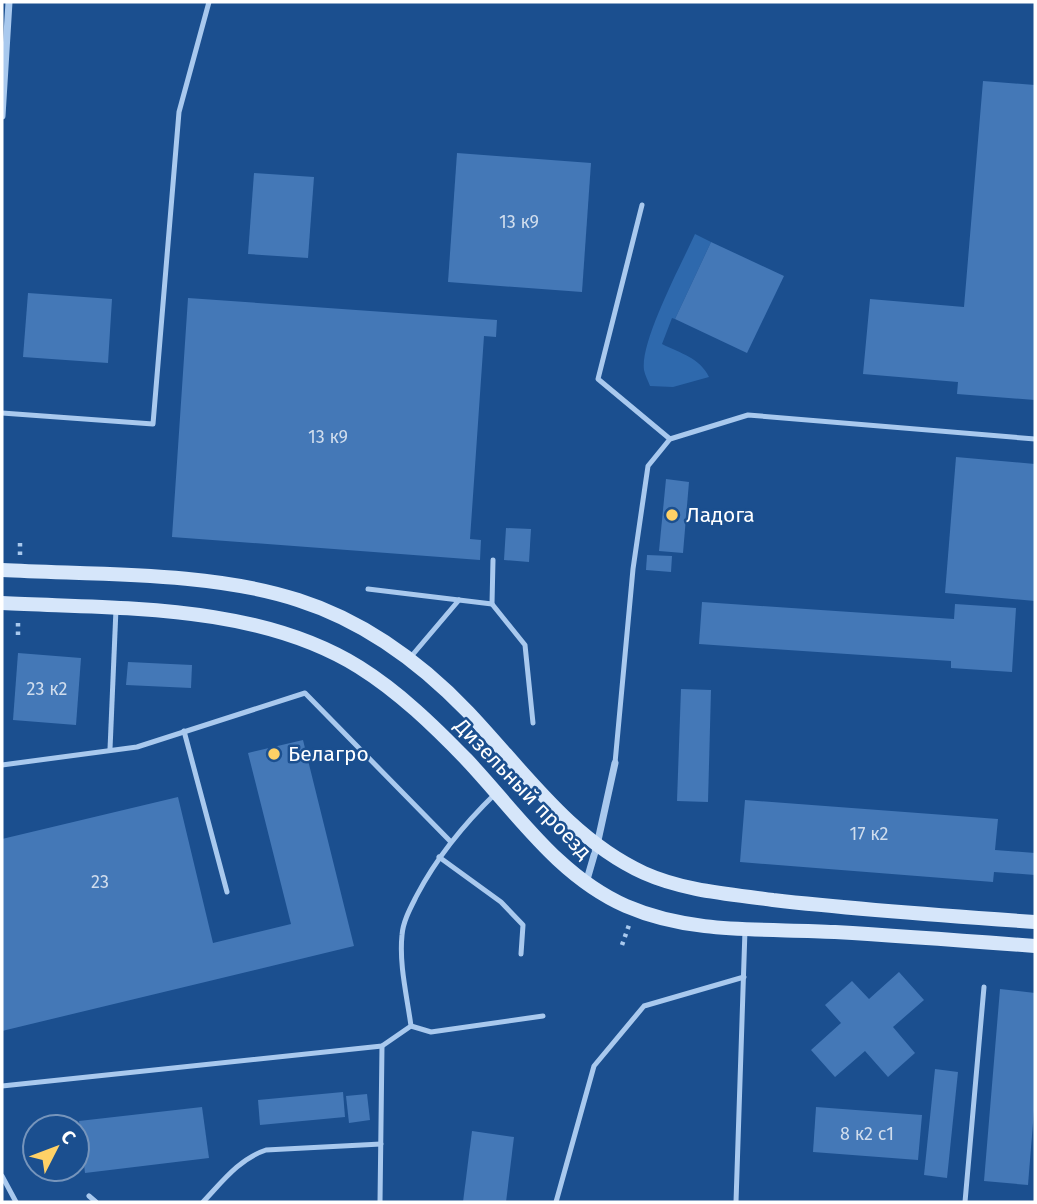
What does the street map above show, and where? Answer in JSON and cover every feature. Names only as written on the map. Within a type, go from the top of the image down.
[{"type":"street","points":[[2,116],[9,2]]},
{"type":"street","name":"Дизельный проезд","points":[[2,570],[193,581],[269,592],[344,618],[369,631],[409,659],[466,710],[557,810],[597,845],[649,875],[678,885],[711,892],[836,908],[1035,922]]},
{"type":"street","name":"Дизельный проезд","points":[[2,603],[198,615],[246,623],[294,636],[326,649],[358,666],[397,694],[434,726],[549,851],[586,883],[605,896],[650,915],[697,925],[745,930],[832,932],[1035,946]]},
{"type":"street","points":[[586,883],[615,763]]},
{"type":"lane","points":[[2,413],[153,424],[179,112],[209,2]]},
{"type":"lane","points":[[642,205],[598,379],[670,439]]},
{"type":"lane","points":[[615,763],[633,569],[648,466],[670,439],[748,415],[1035,439]]},
{"type":"lane","points":[[493,560],[492,604],[525,645],[533,723]]},
{"type":"lane","points":[[368,589],[492,604]]},
{"type":"lane","points":[[409,659],[459,600]]},
{"type":"lane","points":[[110,749],[116,609]]},
{"type":"lane","points":[[2,765],[136,747],[305,693],[450,841]]},
{"type":"lane","points":[[184,731],[227,892]]},
{"type":"lane","points":[[411,1026],[401,955],[402,931],[411,906],[450,841],[496,793]]},
{"type":"lane","points":[[439,857],[501,902],[523,925],[520,954]]},
{"type":"lane","points":[[736,1202],[745,930]]},
{"type":"lane","points":[[556,1202],[594,1066],[644,1006],[744,977]]},
{"type":"lane","points":[[965,1202],[984,988]]},
{"type":"lane","points":[[411,1026],[431,1032],[543,1016]]},
{"type":"lane","points":[[2,1086],[382,1046],[411,1026]]},
{"type":"lane","points":[[380,1202],[382,1046]]},
{"type":"lane","points":[[203,1202],[235,1167],[252,1154],[266,1150],[381,1144]]},
{"type":"lane","points":[[2,1176],[16,1202]]},
{"type":"lane","points":[[89,1196],[96,1202]]},
{"type":"path","points":[[20,542],[20,557]]},
{"type":"path","points":[[18,618],[18,635]]},
{"type":"path","points":[[622,945],[630,925]]},
{"type":"shaded area","points":[[695,234],[711,242],[675,319],[672,318],[662,344],[695,361],[709,377],[673,387],[650,386],[644,370],[648,341]]},
{"type":"building","points":[[983,81],[1035,85],[1035,400],[957,394],[958,382],[863,374],[870,299],[964,307]]},
{"type":"building","points":[[457,153],[591,163],[582,292],[448,282]]},
{"type":"building","points":[[254,173],[314,177],[308,258],[248,254]]},
{"type":"building","points":[[711,242],[784,276],[747,353],[675,319]]},
{"type":"building","points":[[28,293],[112,299],[108,363],[23,357]]},
{"type":"building","points":[[188,298],[497,320],[496,337],[484,336],[470,539],[481,540],[480,560],[172,537]]},
{"type":"building","points":[[956,457],[1035,464],[1035,601],[945,593]]},
{"type":"building","points":[[666,479],[689,482],[683,553],[659,551]]},
{"type":"building","points":[[506,528],[531,529],[529,562],[504,560]]},
{"type":"building","points":[[647,555],[672,556],[671,572],[646,570]]},
{"type":"building","points":[[702,602],[954,619],[955,604],[1016,608],[1012,672],[951,668],[951,661],[699,644]]},
{"type":"building","points":[[18,653],[81,658],[76,725],[13,720]]},
{"type":"building","points":[[128,662],[192,665],[191,688],[126,685]]},
{"type":"building","points":[[681,689],[711,690],[708,802],[677,801]]},
{"type":"building","points":[[303,740],[354,946],[2,1031],[2,839],[178,797],[213,943],[291,924],[248,753]]},
{"type":"building","points":[[745,800],[998,819],[995,850],[1035,853],[1035,875],[994,872],[993,882],[740,862]]},
{"type":"building","points":[[899,972],[924,1000],[893,1027],[915,1053],[888,1077],[865,1051],[835,1077],[811,1050],[841,1023],[825,1005],[852,981],[869,999]]},
{"type":"building","points":[[1000,989],[1035,993],[1035,1098],[1028,1185],[984,1181]]},
{"type":"building","points":[[935,1069],[958,1072],[947,1178],[924,1175]]},
{"type":"building","points":[[343,1092],[345,1117],[260,1125],[258,1100]]},
{"type":"building","points":[[367,1094],[370,1120],[349,1123],[346,1096]]},
{"type":"building","points":[[202,1107],[209,1158],[91,1172],[91,1120]]},
{"type":"building","points":[[816,1107],[922,1115],[918,1160],[813,1152]]},
{"type":"building","points":[[472,1131],[514,1137],[506,1202],[463,1202]]},
{"type":"place","name":"Ладога","points":[[672,515]]},
{"type":"place","name":"Белагро","points":[[274,754]]}]
